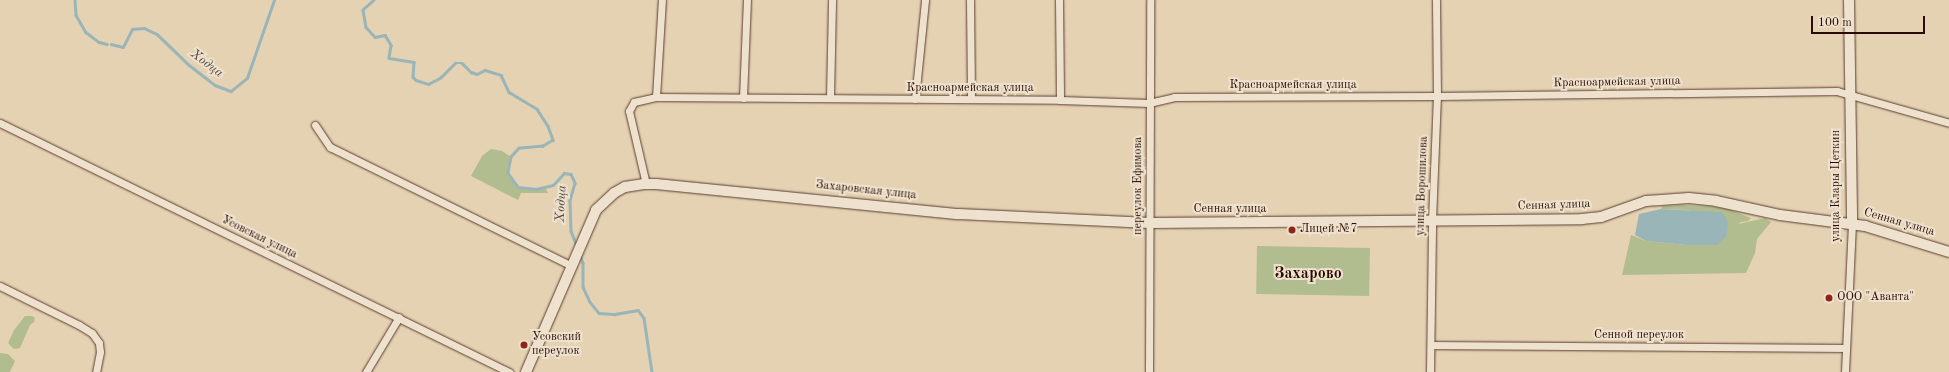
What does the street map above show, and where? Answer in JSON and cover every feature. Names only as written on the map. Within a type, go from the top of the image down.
[{"type":"street","points":[[656,97],[662,0]]},
{"type":"street","points":[[743,98],[747,0]]},
{"type":"street","points":[[830,98],[832,0]]},
{"type":"street","points":[[915,99],[925,0]]},
{"type":"street","points":[[970,0],[971,100]]},
{"type":"street","points":[[1059,0],[1060,100]]},
{"type":"street","name":"переулок Ефимова","points":[[1150,0],[1150,372]]},
{"type":"street","name":"улица Ворошилова","points":[[1430,372],[1432,220],[1437,96],[1436,0]]},
{"type":"street","name":"улица Клары Цеткин","points":[[1845,372],[1852,223],[1849,0]]},
{"type":"street","name":"Красноармейская улица","points":[[646,184],[629,111],[634,102],[656,97],[1060,100],[1149,103],[1174,97],[1437,96],[1837,91],[1949,123]]},
{"type":"street","name":"Усовская улица","points":[[0,123],[509,372]]},
{"type":"street","points":[[315,125],[330,147],[572,266],[526,372]]},
{"type":"street","name":"Захаровская улица","points":[[572,266],[596,210],[614,193],[625,187],[646,184],[959,214],[1150,223]]},
{"type":"street","name":"Сенная улица","points":[[1150,223],[1586,219],[1601,216],[1646,201],[1689,198],[1716,201],[1772,214],[1852,223],[1882,230],[1949,252]]},
{"type":"street","points":[[0,286],[79,325],[92,333],[99,343],[100,352],[96,372]]},
{"type":"street","points":[[366,372],[399,318]]},
{"type":"street","name":"Сенной переулок","points":[[1431,346],[1846,348]]},
{"type":"green space","points":[[491,149],[502,151],[511,157],[508,173],[518,187],[536,189],[545,187],[548,193],[521,193],[518,200],[471,176],[482,156]]},
{"type":"green space","points":[[1662,206],[1708,206],[1728,209],[1751,218],[1748,221],[1738,224],[1765,218],[1771,222],[1757,239],[1755,253],[1746,273],[1622,275],[1631,235],[1646,241],[1686,245],[1716,245],[1723,240],[1689,210],[1661,209]]},
{"type":"green space","points":[[1257,246],[1370,248],[1369,296],[1256,294]]},
{"type":"green space","points":[[25,316],[32,316],[35,318],[34,322],[30,325],[20,348],[14,349],[8,343],[14,330]]},
{"type":"green space","points":[[0,353],[8,354],[15,361],[10,372],[0,372]]},
{"type":"water","points":[[1661,209],[1721,212],[1725,216],[1728,223],[1727,235],[1717,245],[1686,245],[1646,241],[1635,235],[1639,214]]},
{"type":"waterway","name":"Ходца","points":[[75,0],[76,15],[86,32],[99,42],[107,44]]},
{"type":"waterway","name":"Ходца","points":[[111,44],[123,47],[132,29],[144,28],[157,34],[188,64],[215,85],[231,91],[247,78],[274,0]]},
{"type":"waterway","name":"Ходца","points":[[374,0],[363,10],[366,27],[375,37],[385,35],[391,45],[389,58],[414,62],[413,77],[416,80],[428,84],[440,78],[455,63],[462,63],[471,72],[477,74],[485,70],[501,75],[509,92],[537,109],[548,126],[553,140],[543,146],[519,148],[511,157],[508,173],[518,187],[536,189],[553,185],[564,173],[571,174],[575,183],[570,201],[571,231],[577,246]]},
{"type":"waterway","name":"Ходца","points":[[580,254],[583,263],[583,287],[590,302],[599,313],[615,314],[638,310],[644,318],[652,372]]},
{"type":"place","name":"Лицей №7","points":[[1292,230]]},
{"type":"place","name":"ООО \"Аванта\"","points":[[1829,298]]},
{"type":"place","name":"Усовский переулок","points":[[524,345]]},
{"type":"district","name":"Захарово","points":[[1308,274]]}]
